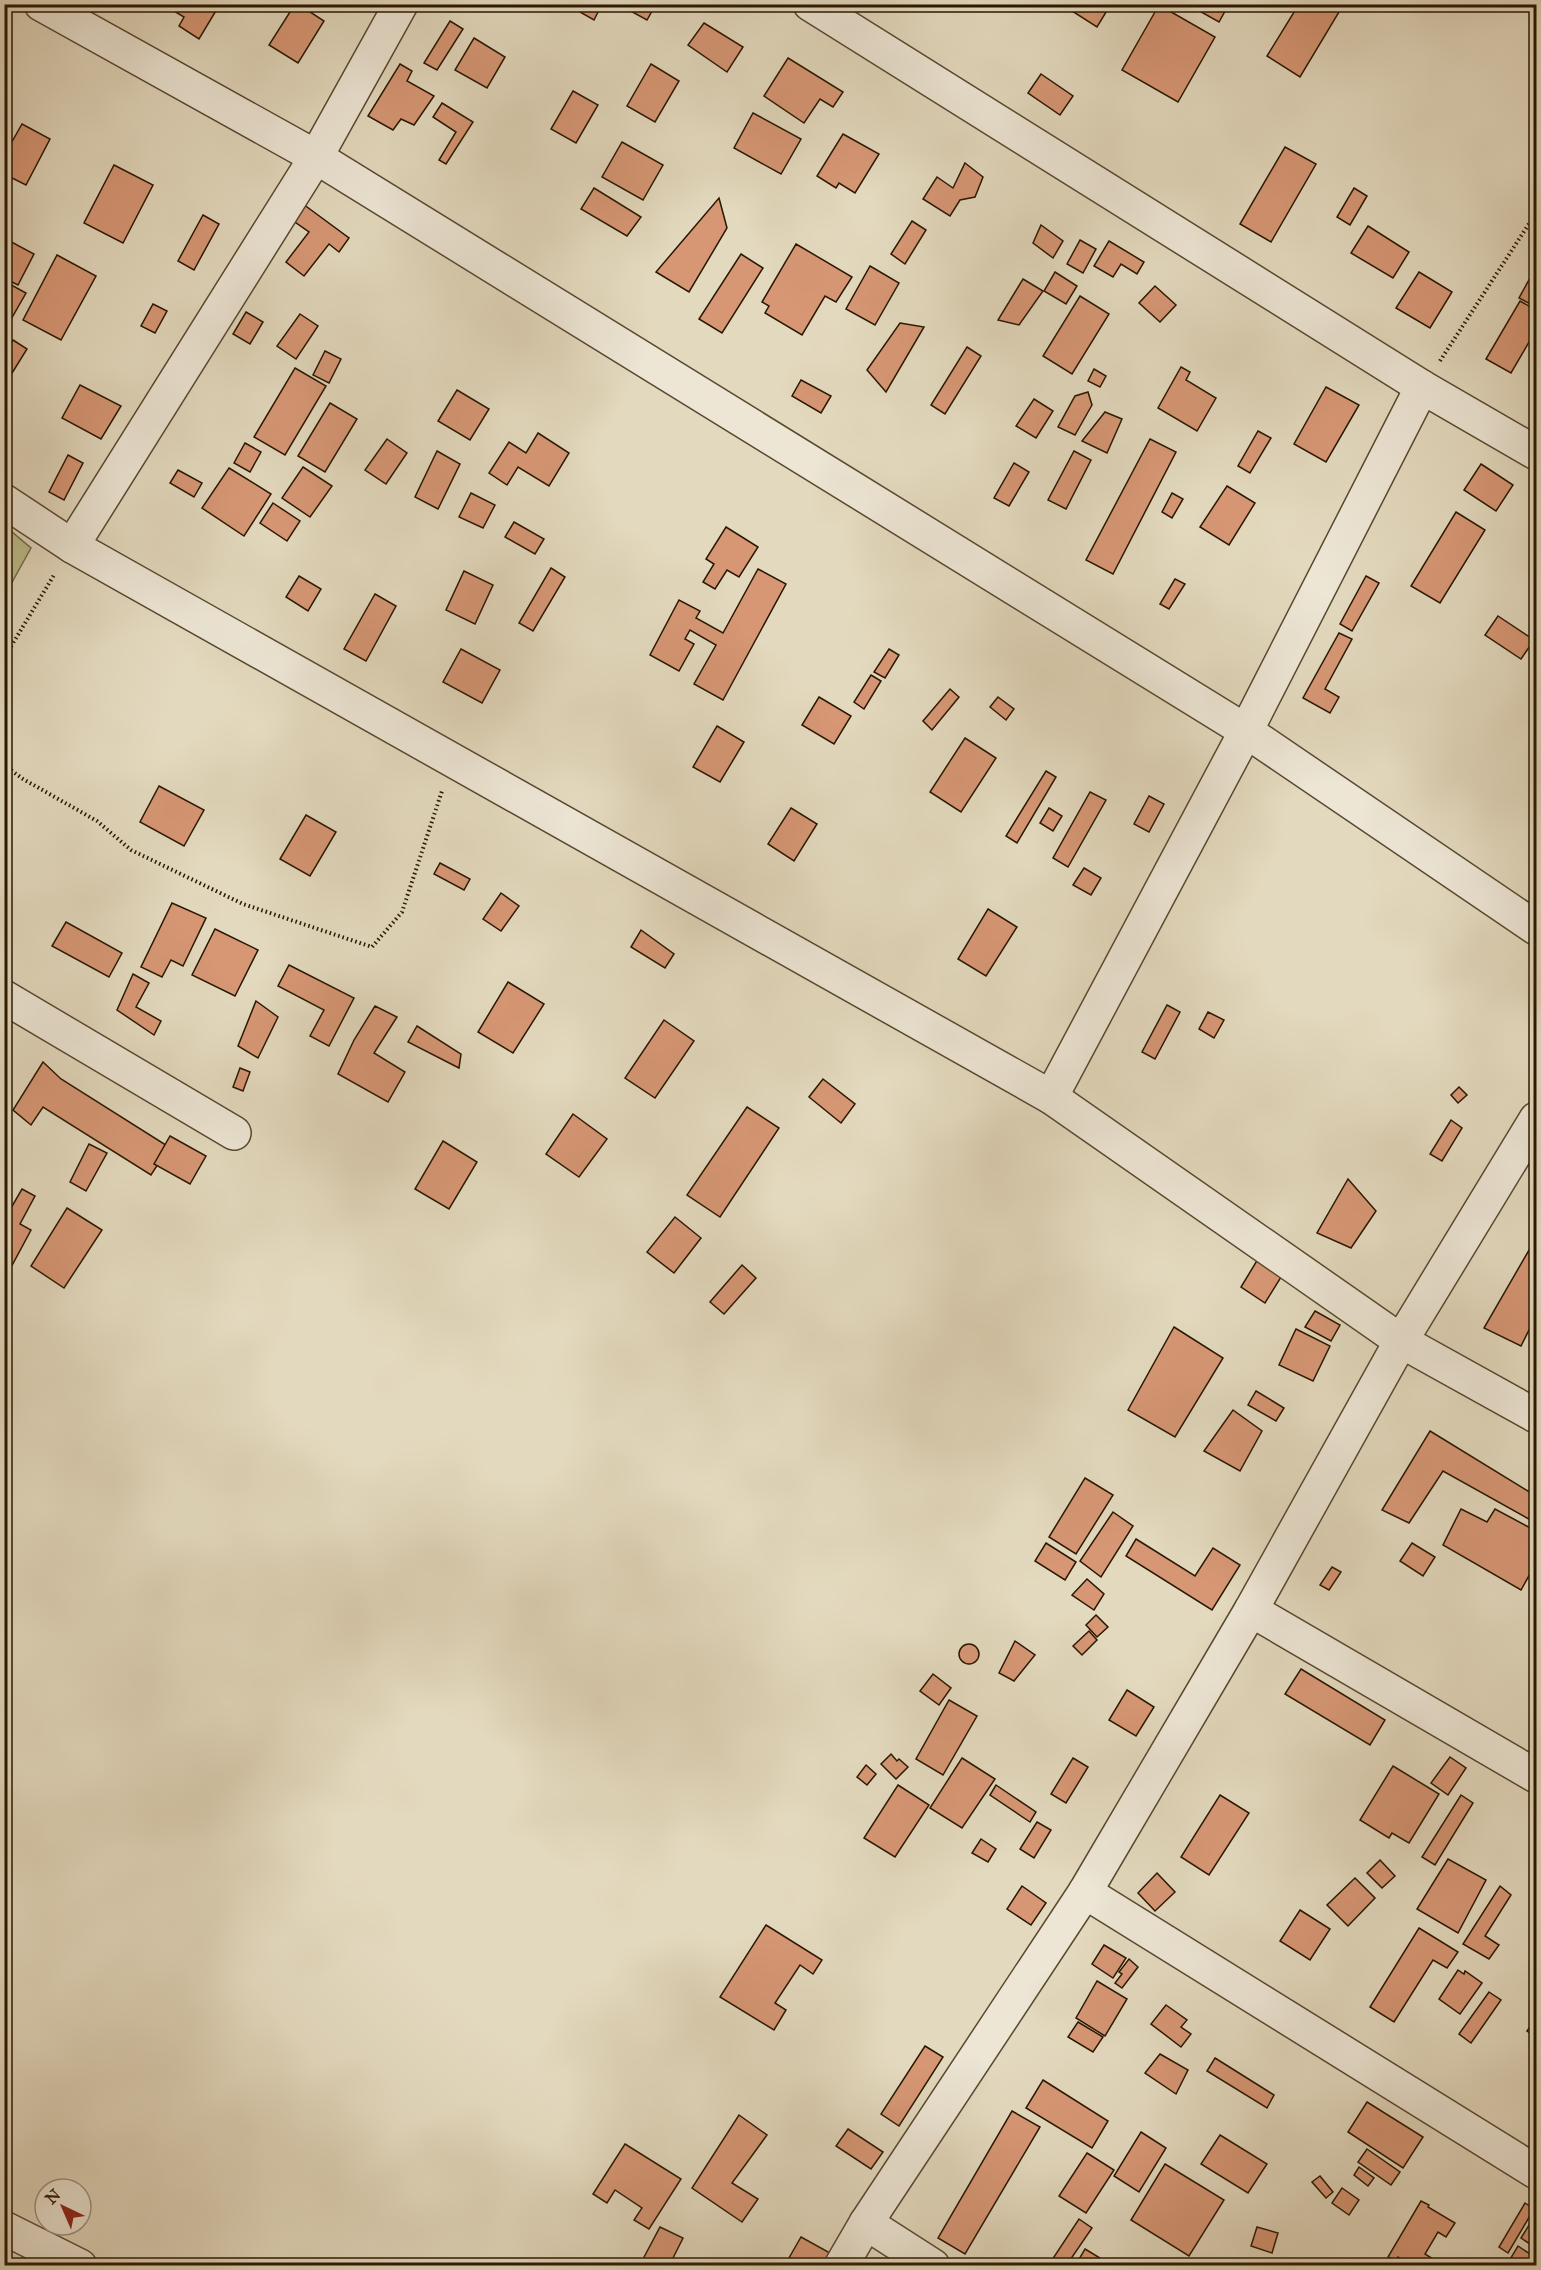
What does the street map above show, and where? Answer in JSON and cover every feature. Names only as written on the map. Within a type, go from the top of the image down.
[{"type":"street","points":[[41,4],[316,157],[1246,731],[1536,928]]},
{"type":"street","points":[[72,546],[316,157],[401,4]]},
{"type":"street","points":[[810,4],[1422,387],[1536,453]]},
{"type":"street","points":[[1051,1097],[1246,731],[1422,387]]},
{"type":"street","points":[[4,501],[72,546],[451,762],[1051,1097],[1401,1341],[1536,1416]]},
{"type":"street","points":[[4,997],[234,1133]]},
{"type":"street","points":[[841,2265],[866,2223],[1085,1892],[1251,1610],[1401,1341],[1536,1119]]},
{"type":"street","points":[[1251,1610],[1536,1776]]},
{"type":"street","points":[[1085,1892],[1536,2172]]},
{"type":"street","points":[[866,2223],[933,2265]]},
{"type":"street","points":[[4,2228],[80,2265]]},
{"type":"path","points":[[1422,387],[1536,213]]},
{"type":"path","points":[[4,658],[72,546]]},
{"type":"path","points":[[4,765],[23,779],[97,821],[131,849],[243,904],[372,947],[402,912],[451,762]]},
{"type":"green space","points":[[5,526],[31,548],[5,595]]},
{"type":"building","points":[[220,4],[199,39],[179,26],[184,17],[164,5]]},
{"type":"building","points":[[295,4],[324,21],[298,63],[269,45]]},
{"type":"building","points":[[576,4],[602,4],[594,20],[573,8]]},
{"type":"building","points":[[627,4],[656,4],[647,20],[625,8]]},
{"type":"building","points":[[1061,4],[1111,4],[1097,27]]},
{"type":"building","points":[[1196,4],[1229,4],[1219,22],[1194,8]]},
{"type":"building","points":[[1299,4],[1327,4],[1339,12],[1300,77],[1267,56]]},
{"type":"building","points":[[1159,5],[1215,37],[1178,102],[1122,70]]},
{"type":"building","points":[[450,21],[463,29],[437,70],[424,63]]},
{"type":"building","points":[[704,23],[743,47],[727,72],[688,45]]},
{"type":"building","points":[[474,38],[505,57],[487,88],[455,70]]},
{"type":"building","points":[[788,58],[843,92],[833,107],[820,99],[804,123],[764,96]]},
{"type":"building","points":[[400,64],[412,71],[407,81],[434,96],[414,125],[401,119],[393,130],[368,116]]},
{"type":"building","points":[[651,64],[679,81],[655,122],[627,106]]},
{"type":"building","points":[[1041,74],[1073,96],[1060,115],[1028,93]]},
{"type":"building","points":[[573,91],[598,105],[576,143],[551,129]]},
{"type":"building","points":[[442,103],[473,122],[446,164],[439,160],[456,132],[433,117]]},
{"type":"building","points":[[753,113],[801,139],[781,174],[734,148]]},
{"type":"building","points":[[22,124],[50,139],[26,185],[4,174],[4,156]]},
{"type":"building","points":[[843,134],[879,154],[855,193],[839,183],[836,188],[817,176]]},
{"type":"building","points":[[622,142],[663,165],[643,200],[602,177]]},
{"type":"building","points":[[1285,147],[1316,164],[1271,242],[1240,224]]},
{"type":"building","points":[[965,163],[983,177],[975,197],[960,200],[950,216],[923,199],[937,177],[953,188]]},
{"type":"building","points":[[114,165],[153,185],[123,243],[84,223]]},
{"type":"building","points":[[594,188],[641,217],[627,236],[581,209]]},
{"type":"building","points":[[1354,188],[1367,196],[1350,225],[1337,217]]},
{"type":"building","points":[[719,198],[727,228],[689,292],[656,272]]},
{"type":"building","points":[[303,204],[349,238],[339,252],[329,244],[304,276],[286,262],[309,232],[292,220]]},
{"type":"building","points":[[203,215],[219,224],[194,270],[178,261]]},
{"type":"building","points":[[912,221],[926,230],[905,264],[891,254]]},
{"type":"building","points":[[1041,225],[1063,241],[1053,258],[1033,243]]},
{"type":"building","points":[[1368,226],[1409,252],[1393,278],[1351,253]]},
{"type":"building","points":[[4,238],[34,254],[18,285],[4,278]]},
{"type":"building","points":[[1080,240],[1096,249],[1083,273],[1067,264]]},
{"type":"building","points":[[1109,241],[1144,262],[1137,274],[1121,264],[1113,277],[1094,266]]},
{"type":"building","points":[[796,244],[852,277],[836,302],[825,296],[802,335],[765,313],[769,306],[762,302]]},
{"type":"building","points":[[741,254],[763,268],[722,333],[699,319]]},
{"type":"building","points":[[57,255],[96,276],[61,340],[23,320]]},
{"type":"building","points":[[870,266],[899,283],[875,325],[846,309]]},
{"type":"building","points":[[1536,267],[1536,307],[1519,298]]},
{"type":"building","points":[[1055,272],[1077,286],[1066,304],[1044,291]]},
{"type":"building","points":[[1419,272],[1452,292],[1430,328],[1396,308]]},
{"type":"building","points":[[1023,279],[1043,291],[1019,325],[998,320]]},
{"type":"building","points":[[4,281],[26,293],[6,328],[4,327]]},
{"type":"building","points":[[1155,286],[1176,305],[1160,322],[1139,303]]},
{"type":"building","points":[[1080,296],[1109,314],[1072,374],[1043,356]]},
{"type":"building","points":[[1520,301],[1536,310],[1536,330],[1511,373],[1486,359]]},
{"type":"building","points":[[153,304],[167,311],[155,333],[141,326]]},
{"type":"building","points":[[246,312],[263,322],[250,344],[233,334]]},
{"type":"building","points":[[300,314],[318,326],[296,359],[277,346]]},
{"type":"building","points":[[900,323],[924,327],[886,392],[867,370]]},
{"type":"building","points":[[13,340],[27,349],[4,386],[4,354]]},
{"type":"building","points":[[967,347],[981,356],[945,414],[931,405]]},
{"type":"building","points":[[325,351],[341,359],[329,383],[313,375]]},
{"type":"building","points":[[1181,367],[1190,372],[1186,380],[1216,398],[1197,431],[1158,408]]},
{"type":"building","points":[[295,368],[326,386],[285,455],[254,437]]},
{"type":"building","points":[[1094,369],[1106,376],[1100,387],[1088,381]]},
{"type":"building","points":[[801,380],[831,396],[821,413],[792,396]]},
{"type":"building","points":[[80,385],[121,406],[101,439],[62,418]]},
{"type":"building","points":[[1326,387],[1359,405],[1326,462],[1294,444]]},
{"type":"building","points":[[457,390],[489,409],[470,440],[438,421]]},
{"type":"building","points":[[1088,392],[1092,405],[1075,435],[1058,427],[1075,396]]},
{"type":"building","points":[[1034,399],[1053,411],[1036,438],[1016,426]]},
{"type":"building","points":[[330,403],[357,419],[325,472],[298,456]]},
{"type":"building","points":[[1105,412],[1122,419],[1107,453],[1082,441]]},
{"type":"building","points":[[1258,431],[1271,438],[1250,473],[1238,466]]},
{"type":"building","points":[[538,433],[569,453],[549,486],[518,467],[507,485],[489,473],[509,442],[526,453]]},
{"type":"building","points":[[387,439],[407,453],[386,484],[365,470]]},
{"type":"building","points":[[1150,439],[1176,452],[1113,574],[1086,560]]},
{"type":"building","points":[[245,443],[261,452],[250,472],[234,463]]},
{"type":"building","points":[[437,451],[460,464],[438,509],[415,497]]},
{"type":"building","points":[[1074,451],[1091,460],[1066,509],[1048,500]]},
{"type":"building","points":[[68,455],[83,463],[64,500],[49,492]]},
{"type":"building","points":[[1014,463],[1029,472],[1009,506],[994,498]]},
{"type":"building","points":[[1481,464],[1513,485],[1496,511],[1464,490]]},
{"type":"building","points":[[303,467],[332,486],[310,517],[282,498]]},
{"type":"building","points":[[229,468],[271,494],[244,536],[202,508]]},
{"type":"building","points":[[178,470],[202,483],[194,497],[170,483]]},
{"type":"building","points":[[1227,486],[1255,503],[1229,545],[1200,527]]},
{"type":"building","points":[[471,493],[495,505],[483,528],[459,517]]},
{"type":"building","points":[[1172,493],[1183,499],[1172,518],[1162,512]]},
{"type":"building","points":[[273,503],[300,521],[287,541],[260,523]]},
{"type":"building","points":[[1456,512],[1485,530],[1440,603],[1411,586]]},
{"type":"building","points":[[514,522],[544,539],[535,554],[505,537]]},
{"type":"building","points":[[726,527],[758,547],[739,577],[727,570],[715,589],[703,582],[714,564],[706,559]]},
{"type":"building","points":[[551,568],[565,577],[533,631],[519,623]]},
{"type":"building","points":[[758,569],[786,584],[723,700],[694,684],[716,645],[690,630],[685,639],[694,644],[679,671],[650,655],[679,600],[700,611],[696,618],[723,633]]},
{"type":"building","points":[[464,571],[493,585],[475,624],[446,610]]},
{"type":"building","points":[[299,576],[321,589],[308,611],[286,597]]},
{"type":"building","points":[[1366,576],[1379,583],[1352,631],[1340,624]]},
{"type":"building","points":[[1175,579],[1185,584],[1169,609],[1160,604]]},
{"type":"building","points":[[375,594],[396,606],[366,661],[344,649]]},
{"type":"building","points":[[1498,616],[1534,640],[1521,659],[1485,635]]},
{"type":"building","points":[[1339,633],[1352,639],[1325,689],[1339,697],[1330,713],[1303,698]]},
{"type":"building","points":[[461,649],[500,670],[482,703],[443,682]]},
{"type":"building","points":[[889,649],[899,655],[885,678],[874,672]]},
{"type":"building","points":[[871,675],[881,681],[864,709],[854,702]]},
{"type":"building","points":[[950,689],[959,697],[932,730],[923,721]]},
{"type":"building","points":[[819,697],[851,716],[834,744],[802,725]]},
{"type":"building","points":[[998,697],[1014,709],[1006,720],[990,707]]},
{"type":"building","points":[[717,726],[744,742],[720,782],[693,767]]},
{"type":"building","points":[[965,738],[996,758],[961,812],[930,792]]},
{"type":"building","points":[[1046,771],[1056,777],[1017,843],[1006,836]]},
{"type":"building","points":[[159,786],[204,810],[184,846],[140,822]]},
{"type":"building","points":[[1090,792],[1106,800],[1068,867],[1053,858]]},
{"type":"building","points":[[1149,796],[1164,804],[1149,832],[1134,824]]},
{"type":"building","points":[[791,808],[817,824],[794,861],[768,844]]},
{"type":"building","points":[[1049,808],[1062,816],[1053,831],[1040,823]]},
{"type":"building","points":[[306,815],[336,832],[310,876],[280,859]]},
{"type":"building","points":[[440,863],[470,879],[464,890],[434,874]]},
{"type":"building","points":[[1084,868],[1101,878],[1091,895],[1073,885]]},
{"type":"building","points":[[501,893],[519,906],[501,931],[483,919]]},
{"type":"building","points":[[172,903],[206,918],[183,966],[171,960],[162,977],[141,967]]},
{"type":"building","points":[[988,909],[1017,927],[986,976],[958,959]]},
{"type":"building","points":[[66,922],[122,953],[109,977],[52,946]]},
{"type":"building","points":[[215,929],[258,950],[235,996],[192,975]]},
{"type":"building","points":[[641,930],[674,954],[665,968],[631,947]]},
{"type":"building","points":[[289,965],[354,998],[329,1046],[310,1036],[324,1010],[278,986]]},
{"type":"building","points":[[133,974],[149,983],[136,1007],[161,1021],[154,1035],[117,1010]]},
{"type":"building","points":[[508,982],[544,1004],[513,1053],[478,1032]]},
{"type":"building","points":[[256,1001],[278,1017],[258,1058],[238,1046]]},
{"type":"building","points":[[1167,1005],[1180,1012],[1155,1059],[1142,1052]]},
{"type":"building","points":[[375,1006],[397,1017],[374,1053],[405,1072],[388,1102],[338,1074],[354,1040]]},
{"type":"building","points":[[1208,1012],[1224,1020],[1214,1038],[1199,1029]]},
{"type":"building","points":[[664,1020],[694,1041],[655,1098],[625,1078]]},
{"type":"building","points":[[417,1026],[461,1054],[459,1068],[408,1042]]},
{"type":"building","points":[[43,1062],[61,1079],[169,1147],[151,1175],[43,1107],[31,1125],[13,1110]]},
{"type":"building","points":[[240,1068],[250,1072],[243,1091],[233,1087]]},
{"type":"building","points":[[823,1079],[855,1104],[841,1123],[809,1097]]},
{"type":"building","points":[[1459,1087],[1467,1095],[1458,1103],[1451,1095]]},
{"type":"building","points":[[747,1107],[779,1128],[720,1217],[687,1195]]},
{"type":"building","points":[[573,1114],[607,1139],[579,1177],[546,1154]]},
{"type":"building","points":[[1451,1120],[1462,1128],[1442,1161],[1430,1154]]},
{"type":"building","points":[[170,1136],[206,1156],[190,1184],[154,1164]]},
{"type":"building","points":[[443,1141],[477,1162],[449,1209],[415,1189]]},
{"type":"building","points":[[89,1144],[107,1153],[86,1191],[70,1182]]},
{"type":"building","points":[[1348,1179],[1376,1211],[1351,1248],[1317,1233]]},
{"type":"building","points":[[22,1189],[35,1196],[20,1224],[31,1230],[9,1271],[4,1269],[4,1220]]},
{"type":"building","points":[[67,1208],[102,1230],[64,1288],[31,1266]]},
{"type":"building","points":[[675,1217],[701,1238],[674,1273],[647,1252]]},
{"type":"building","points":[[1536,1238],[1536,1316],[1521,1346],[1484,1328]]},
{"type":"building","points":[[1261,1254],[1286,1269],[1265,1303],[1241,1287]]},
{"type":"building","points":[[742,1265],[756,1278],[724,1314],[710,1302]]},
{"type":"building","points":[[1315,1311],[1340,1325],[1331,1341],[1305,1327]]},
{"type":"building","points":[[1174,1327],[1223,1358],[1175,1437],[1128,1410]]},
{"type":"building","points":[[1296,1329],[1330,1346],[1313,1381],[1279,1365]]},
{"type":"building","points":[[1256,1391],[1284,1408],[1276,1421],[1248,1405]]},
{"type":"building","points":[[1233,1410],[1262,1431],[1240,1471],[1204,1451]]},
{"type":"building","points":[[1430,1431],[1536,1496],[1536,1523],[1443,1471],[1409,1523],[1382,1510]]},
{"type":"building","points":[[1085,1478],[1113,1495],[1076,1554],[1049,1537]]},
{"type":"building","points":[[1461,1509],[1487,1522],[1495,1509],[1536,1531],[1536,1563],[1521,1590],[1443,1545]]},
{"type":"building","points":[[1113,1512],[1133,1526],[1101,1577],[1080,1561]]},
{"type":"building","points":[[1136,1539],[1195,1576],[1213,1548],[1240,1565],[1212,1610],[1126,1556]]},
{"type":"building","points":[[1046,1543],[1076,1562],[1065,1580],[1035,1561]]},
{"type":"building","points":[[1412,1543],[1435,1557],[1423,1576],[1400,1561]]},
{"type":"building","points":[[1332,1567],[1341,1572],[1329,1590],[1320,1585]]},
{"type":"building","points":[[1087,1579],[1104,1594],[1094,1610],[1072,1595]]},
{"type":"building","points":[[1096,1615],[1108,1627],[1097,1637],[1086,1625]]},
{"type":"building","points":[[1089,1631],[1097,1640],[1082,1655],[1073,1646]]},
{"type":"building","points":[[1015,1641],[1035,1655],[1014,1681],[999,1673]]},
{"type":"building","points":[[969,1644],[976,1647],[979,1654],[976,1661],[969,1664],[962,1661],[959,1654],[962,1647]]},
{"type":"building","points":[[1301,1669],[1385,1720],[1370,1745],[1285,1694]]},
{"type":"building","points":[[933,1674],[951,1688],[939,1705],[920,1691]]},
{"type":"building","points":[[1127,1690],[1154,1707],[1136,1736],[1109,1720]]},
{"type":"building","points":[[949,1700],[977,1716],[943,1775],[916,1759]]},
{"type":"building","points":[[891,1754],[897,1761],[899,1759],[908,1767],[896,1779],[881,1764]]},
{"type":"building","points":[[1450,1757],[1466,1768],[1448,1795],[1431,1783]]},
{"type":"building","points":[[962,1758],[995,1779],[962,1828],[930,1808]]},
{"type":"building","points":[[1073,1758],[1088,1767],[1066,1803],[1051,1794]]},
{"type":"building","points":[[866,1765],[876,1774],[867,1785],[857,1777]]},
{"type":"building","points":[[1393,1766],[1439,1794],[1409,1843],[1392,1833],[1389,1838],[1360,1820]]},
{"type":"building","points":[[898,1785],[929,1805],[895,1857],[864,1838]]},
{"type":"building","points":[[996,1785],[1036,1812],[1030,1822],[990,1795]]},
{"type":"building","points":[[1220,1795],[1249,1813],[1209,1875],[1181,1857]]},
{"type":"building","points":[[1461,1795],[1473,1803],[1435,1865],[1422,1857]]},
{"type":"building","points":[[1037,1822],[1051,1830],[1034,1858],[1020,1849]]},
{"type":"building","points":[[981,1839],[996,1849],[988,1862],[972,1853]]},
{"type":"building","points":[[1448,1859],[1486,1880],[1458,1933],[1417,1909]]},
{"type":"building","points":[[1380,1860],[1395,1876],[1382,1888],[1367,1873]]},
{"type":"building","points":[[1157,1873],[1175,1892],[1155,1911],[1138,1893]]},
{"type":"building","points":[[1355,1878],[1375,1898],[1348,1926],[1327,1905]]},
{"type":"building","points":[[1022,1886],[1046,1903],[1031,1925],[1007,1909]]},
{"type":"building","points":[[1500,1886],[1511,1895],[1485,1936],[1499,1945],[1489,1959],[1463,1944]]},
{"type":"building","points":[[1300,1910],[1330,1929],[1310,1960],[1280,1941]]},
{"type":"building","points":[[766,1925],[822,1960],[813,1974],[800,1965],[775,2003],[786,2010],[774,2030],[720,1997]]},
{"type":"building","points":[[1419,1928],[1458,1952],[1447,1968],[1433,1960],[1394,2022],[1370,2007]]},
{"type":"building","points":[[1104,1945],[1126,1958],[1113,1978],[1092,1964]]},
{"type":"building","points":[[1129,1959],[1138,1967],[1122,1988],[1115,1983],[1122,1974],[1119,1972]]},
{"type":"building","points":[[1458,1970],[1464,1974],[1465,1971],[1482,1983],[1460,2014],[1439,1999]]},
{"type":"building","points":[[1097,1981],[1127,1999],[1105,2036],[1076,2018]]},
{"type":"building","points":[[1489,1992],[1501,2000],[1471,2043],[1459,2034]]},
{"type":"building","points":[[1166,2005],[1187,2020],[1181,2027],[1191,2034],[1181,2047],[1151,2024]]},
{"type":"building","points":[[1536,2018],[1536,2037],[1527,2031]]},
{"type":"building","points":[[1078,2022],[1103,2037],[1093,2052],[1068,2037]]},
{"type":"building","points":[[925,2046],[943,2057],[899,2126],[881,2114]]},
{"type":"building","points":[[1160,2054],[1188,2070],[1176,2094],[1145,2073]]},
{"type":"building","points":[[1215,2058],[1274,2095],[1267,2108],[1207,2071]]},
{"type":"building","points":[[1043,2080],[1108,2121],[1092,2148],[1026,2108]]},
{"type":"building","points":[[1367,2102],[1423,2137],[1403,2168],[1348,2132]]},
{"type":"building","points":[[1012,2111],[1040,2127],[965,2254],[938,2238]]},
{"type":"building","points":[[739,2115],[767,2135],[732,2183],[758,2199],[742,2222],[692,2188]]},
{"type":"building","points":[[848,2129],[883,2152],[871,2169],[836,2146]]},
{"type":"building","points":[[1141,2132],[1166,2148],[1139,2192],[1114,2176]]},
{"type":"building","points":[[1220,2135],[1267,2164],[1248,2193],[1201,2164]]},
{"type":"building","points":[[625,2144],[681,2179],[649,2229],[634,2220],[642,2208],[615,2190],[607,2203],[593,2194]]},
{"type":"building","points":[[1367,2149],[1400,2172],[1391,2185],[1358,2162]]},
{"type":"building","points":[[1087,2153],[1114,2170],[1086,2213],[1059,2196]]},
{"type":"building","points":[[1165,2164],[1224,2200],[1189,2256],[1131,2220]]},
{"type":"building","points":[[1359,2167],[1374,2178],[1368,2186],[1354,2175]]},
{"type":"building","points":[[1320,2176],[1333,2192],[1326,2198],[1312,2182]]},
{"type":"building","points":[[1342,2188],[1359,2200],[1349,2215],[1332,2203]]},
{"type":"building","points":[[1421,2201],[1455,2223],[1446,2237],[1438,2232],[1425,2254],[1433,2259],[1429,2266],[1413,2266],[1398,2257],[1396,2261],[1388,2257]]},
{"type":"building","points":[[1525,2203],[1534,2209],[1508,2253],[1499,2247]]},
{"type":"building","points":[[1536,2214],[1536,2248],[1521,2238]]},
{"type":"building","points":[[1079,2219],[1092,2228],[1066,2266],[1048,2266]]},
{"type":"building","points":[[660,2227],[683,2238],[669,2266],[650,2266],[642,2261]]},
{"type":"building","points":[[1257,2227],[1278,2233],[1272,2253],[1251,2246]]},
{"type":"building","points":[[801,2237],[830,2253],[822,2266],[803,2266],[789,2258]]},
{"type":"building","points":[[1518,2246],[1536,2258],[1536,2266],[1506,2266]]},
{"type":"building","points":[[1085,2249],[1100,2258],[1096,2266],[1075,2266]]}]
